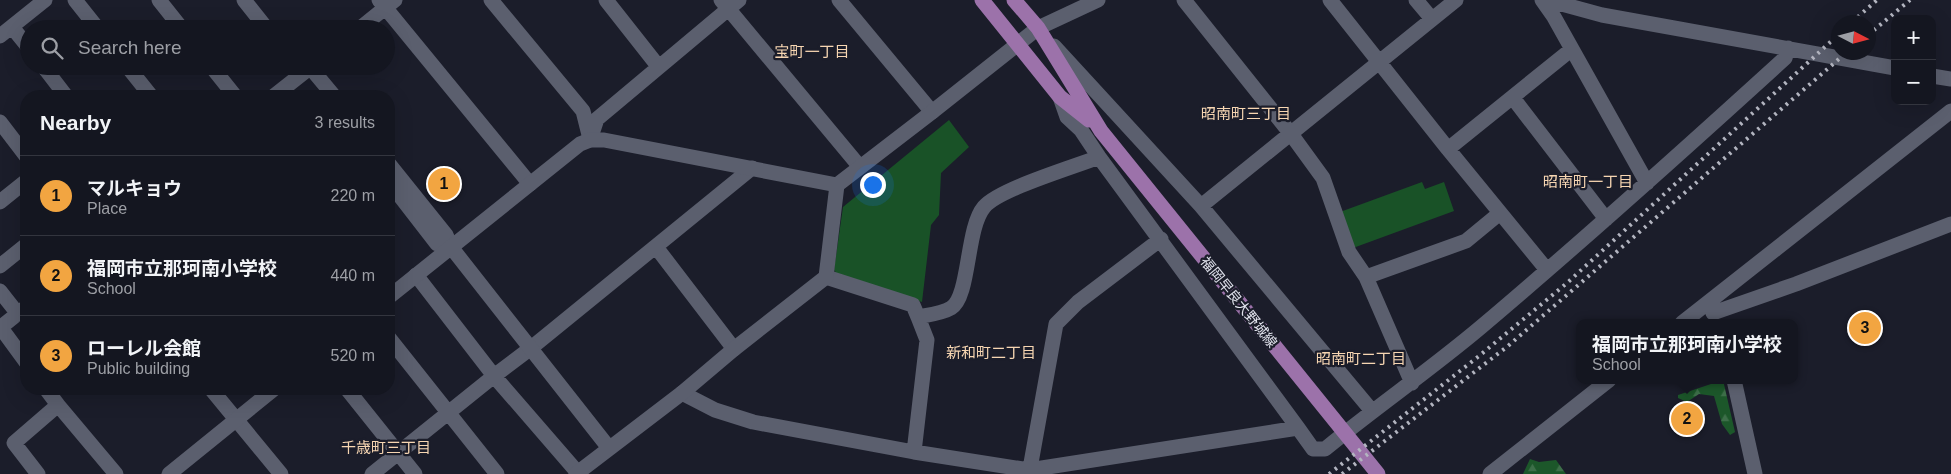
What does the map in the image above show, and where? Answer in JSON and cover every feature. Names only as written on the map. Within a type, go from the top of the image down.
[{"type":"main road","name":"福岡早良大野城線","points":[[982,0],[1060,97],[1101,131]]},
{"type":"main road","name":"福岡早良大野城線","points":[[1014,0],[1038,28],[1101,131],[1377,473]]},
{"type":"street","points":[[21,20],[45,0]]},
{"type":"street","points":[[76,0],[91,20]]},
{"type":"street","points":[[159,0],[175,20]]},
{"type":"street","points":[[244,0],[260,20]]},
{"type":"street","points":[[257,0],[273,20]]},
{"type":"street","points":[[491,0],[583,111],[590,140]]},
{"type":"street","points":[[606,0],[658,66]]},
{"type":"street","points":[[839,0],[932,112]]},
{"type":"street","points":[[395,290],[580,144],[590,140],[604,140],[836,185],[1038,28],[1098,0]]},
{"type":"street","points":[[1184,0],[1291,134],[1323,178],[1349,252],[1366,277],[1412,383]]},
{"type":"street","points":[[1330,0],[1546,270]]},
{"type":"street","points":[[1416,0],[1432,20]]},
{"type":"street","points":[[1201,206],[1456,0]]},
{"type":"street","points":[[1542,0],[1647,183]]},
{"type":"street","points":[[1547,0],[1602,15],[1891,67]]},
{"type":"street","points":[[368,20],[386,3],[530,184]]},
{"type":"street","points":[[590,140],[597,119],[729,3],[860,168]]},
{"type":"street","points":[[0,36],[20,20]]},
{"type":"street","points":[[12,27],[20,37]]},
{"type":"street","points":[[1038,28],[1201,206],[1372,411]]},
{"type":"street","points":[[1060,97],[1067,116],[1081,130],[1099,158],[1313,448],[1325,449],[1372,411],[1412,383],[1480,328],[1606,219],[1785,58],[1788,48]]},
{"type":"street","points":[[1448,149],[1572,50]]},
{"type":"street","points":[[50,75],[61,90]]},
{"type":"street","points":[[134,75],[146,90]]},
{"type":"street","points":[[218,75],[230,90]]},
{"type":"street","points":[[281,90],[298,75]]},
{"type":"street","points":[[310,75],[318,90]]},
{"type":"street","points":[[313,75],[328,90]]},
{"type":"street","points":[[1936,77],[1951,79]]},
{"type":"street","points":[[1513,98],[1606,219]]},
{"type":"street","points":[[1711,314],[1951,111]]},
{"type":"street","points":[[0,122],[20,148]]},
{"type":"street","points":[[918,317],[952,308],[960,296],[974,229],[983,208],[1002,194],[1099,158]]},
{"type":"street","points":[[372,474],[494,376],[532,348],[752,168]]},
{"type":"street","points":[[395,171],[609,448]]},
{"type":"street","points":[[416,275],[494,376],[577,473],[682,393],[734,349],[826,277],[836,185]]},
{"type":"street","points":[[0,202],[20,186]]},
{"type":"street","points":[[395,190],[437,244],[452,247]]},
{"type":"street","points":[[1366,277],[1466,241],[1500,213]]},
{"type":"street","points":[[1695,319],[1796,284],[1951,224]]},
{"type":"street","points":[[1029,472],[1056,324],[1078,302],[1160,239]]},
{"type":"street","points":[[656,247],[734,349]]},
{"type":"street","points":[[0,266],[20,250]]},
{"type":"street","points":[[826,277],[914,305],[927,340],[914,452]]},
{"type":"street","points":[[0,291],[20,309]]},
{"type":"street","points":[[20,313],[0,328],[20,354]]},
{"type":"street","points":[[395,346],[496,474]]},
{"type":"street","points":[[1490,474],[1604,384]]},
{"type":"street","points":[[1735,384],[1755,474]]},
{"type":"street","points":[[682,393],[716,410],[752,422],[1029,472],[1298,428]]},
{"type":"street","points":[[51,395],[116,474]]},
{"type":"street","points":[[215,395],[281,474]]},
{"type":"street","points":[[168,474],[267,395]]},
{"type":"street","points":[[352,395],[415,474]]},
{"type":"street","points":[[38,474],[14,443],[58,404]]},
{"type":"green space","points":[[949,120],[969,147],[941,173],[939,215],[931,225],[922,302],[837,274],[834,270],[843,207]]},
{"type":"green space","points":[[1422,182],[1425,189],[1444,182],[1454,211],[1353,248],[1340,212]]},
{"type":"green space","points":[[1711,384],[1724,384],[1735,432],[1730,435],[1722,424],[1714,396],[1699,394],[1687,402],[1678,398],[1678,395]]},
{"type":"green space","points":[[1530,459],[1539,462],[1556,460],[1566,474],[1523,474]]},
{"type":"railway","points":[[1860,15],[1877,0]]},
{"type":"railway","points":[[1876,28],[1910,0]]},
{"type":"railway","points":[[1329,474],[1479,356],[1567,283],[1831,41]]},
{"type":"railway","points":[[1342,474],[1508,346],[1838,60]]},
{"type":"place","name":"マルキョウ","points":[[444,184]]},
{"type":"place","name":"ローレル会館","points":[[1865,328]]},
{"type":"place","name":"福岡市立那珂南小学校","points":[[1687,419]]},
{"type":"district","name":"宝町一丁目","points":[[812,51]]},
{"type":"district","name":"昭南町三丁目","points":[[1246,113]]},
{"type":"district","name":"昭南町一丁目","points":[[1588,181]]},
{"type":"district","name":"新和町二丁目","points":[[991,352]]},
{"type":"district","name":"昭南町二丁目","points":[[1361,358]]},
{"type":"district","name":"千歳町三丁目","points":[[386,447]]}]
